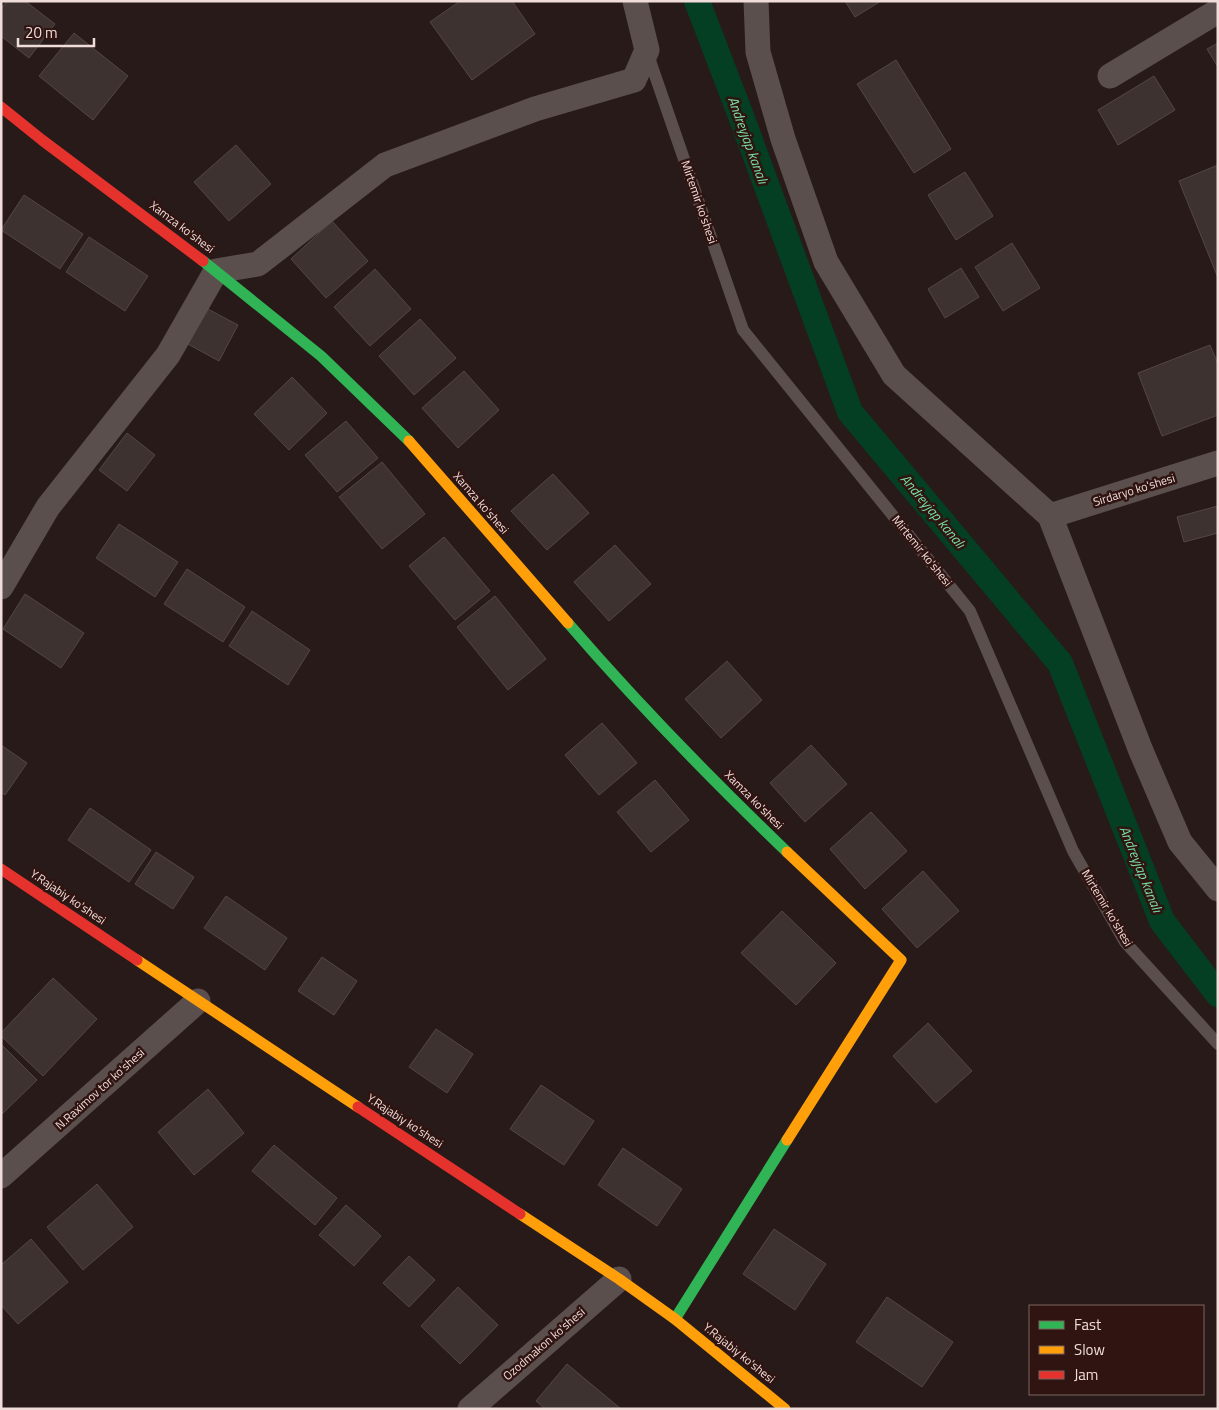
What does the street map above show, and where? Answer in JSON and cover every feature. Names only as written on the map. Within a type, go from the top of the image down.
[{"type":"street","name":"Mirtemir ko'shesi","points":[[636,1],[647,50]]},
{"type":"street","points":[[756,1],[758,52],[783,139],[826,262],[894,375],[1050,516],[1141,751],[1180,842],[1218,889]]},
{"type":"street","points":[[1110,76],[1218,11]]},
{"type":"street","points":[[1,587],[48,507],[168,355],[216,270],[258,264],[385,166],[536,108],[634,80],[647,50]]},
{"type":"street","name":"Xamza ko'shesi","points":[[1,107],[42,140],[216,270],[321,356],[406,437],[608,670],[751,817],[901,960],[675,1319]]},
{"type":"street","name":"Sirdaryo ko'shesi","points":[[1050,516],[1218,463]]},
{"type":"street","name":"Y.Rajabiy ko'shesi","points":[[1,869],[619,1278],[675,1319],[785,1409]]},
{"type":"street","name":"N.Raximov tor ko'shesi","points":[[1,1176],[198,1001]]},
{"type":"street","name":"Ozodmakon ko'shesi","points":[[470,1409],[619,1278]]},
{"type":"lane","name":"Mirtemir ko'shesi","points":[[647,50],[743,330],[970,611],[1073,851],[1125,942],[1218,1044]]},
{"type":"building","points":[[7,1],[25,1],[55,24],[29,58],[1,36],[1,9]]},
{"type":"building","points":[[460,1],[512,1],[535,34],[472,80],[430,22]]},
{"type":"building","points":[[845,1],[881,1],[855,17]]},
{"type":"building","points":[[74,33],[128,76],[93,120],[39,76]]},
{"type":"building","points":[[1218,43],[1218,67],[1207,49]]},
{"type":"building","points":[[896,60],[951,149],[914,173],[857,84]]},
{"type":"building","points":[[1154,76],[1175,110],[1118,145],[1098,110]]},
{"type":"building","points":[[236,145],[271,184],[229,221],[194,182]]},
{"type":"building","points":[[1218,165],[1218,278],[1179,181]]},
{"type":"building","points":[[965,172],[993,216],[956,240],[928,195]]},
{"type":"building","points":[[24,195],[83,234],[60,269],[1,230]]},
{"type":"building","points":[[332,221],[368,261],[326,298],[291,259]]},
{"type":"building","points":[[89,237],[148,276],[125,311],[66,272]]},
{"type":"building","points":[[1012,243],[1040,288],[1003,311],[975,267]]},
{"type":"building","points":[[961,268],[979,297],[945,318],[928,289]]},
{"type":"building","points":[[375,269],[411,309],[370,346],[334,307]]},
{"type":"building","points":[[206,308],[238,325],[219,361],[186,343]]},
{"type":"building","points":[[420,319],[456,358],[414,395],[379,356]]},
{"type":"building","points":[[1210,345],[1218,364],[1218,415],[1162,436],[1138,373]]},
{"type":"building","points":[[464,371],[499,410],[458,448],[422,408]]},
{"type":"building","points":[[292,377],[327,413],[289,450],[254,414]]},
{"type":"building","points":[[346,421],[378,458],[337,492],[305,455]]},
{"type":"building","points":[[127,433],[155,455],[127,491],[99,470]]},
{"type":"building","points":[[382,462],[425,514],[382,549],[339,497]]},
{"type":"building","points":[[553,474],[589,513],[547,550],[511,511]]},
{"type":"building","points":[[1218,506],[1218,533],[1184,542],[1177,517]]},
{"type":"building","points":[[119,524],[178,562],[155,597],[96,558]]},
{"type":"building","points":[[444,537],[490,591],[455,620],[409,566]]},
{"type":"building","points":[[615,545],[651,584],[609,621],[574,582]]},
{"type":"building","points":[[187,569],[245,607],[223,642],[164,604]]},
{"type":"building","points":[[25,594],[84,633],[61,668],[3,629]]},
{"type":"building","points":[[495,596],[546,659],[508,690],[457,627]]},
{"type":"building","points":[[252,611],[310,650],[288,685],[229,646]]},
{"type":"building","points":[[727,661],[762,700],[721,738],[685,699]]},
{"type":"building","points":[[602,723],[637,763],[599,795],[565,755]]},
{"type":"building","points":[[1,745],[27,763],[5,795],[1,792]]},
{"type":"building","points":[[811,745],[847,784],[805,822],[770,783]]},
{"type":"building","points":[[655,780],[689,820],[651,852],[617,812]]},
{"type":"building","points":[[90,808],[151,850],[129,882],[68,840]]},
{"type":"building","points":[[871,812],[907,851],[865,889],[830,849]]},
{"type":"building","points":[[156,852],[194,877],[173,909],[135,884]]},
{"type":"building","points":[[923,871],[959,911],[917,948],[882,909]]},
{"type":"building","points":[[226,896],[287,938],[265,970],[204,928]]},
{"type":"building","points":[[782,911],[836,963],[796,1005],[741,953]]},
{"type":"building","points":[[322,957],[357,981],[334,1015],[298,991]]},
{"type":"building","points":[[53,978],[97,1019],[43,1076],[1,1036],[1,1033]]},
{"type":"building","points":[[928,1023],[972,1071],[936,1103],[893,1056]]},
{"type":"building","points":[[436,1029],[473,1054],[447,1093],[409,1067]]},
{"type":"building","points":[[1,1044],[37,1080],[1,1115]]},
{"type":"building","points":[[541,1085],[594,1121],[564,1165],[510,1129]]},
{"type":"building","points":[[208,1089],[244,1133],[194,1175],[158,1132]]},
{"type":"building","points":[[274,1145],[337,1198],[315,1225],[252,1171]]},
{"type":"building","points":[[623,1148],[682,1189],[657,1226],[598,1185]]},
{"type":"building","points":[[97,1184],[133,1227],[83,1270],[47,1227]]},
{"type":"building","points":[[346,1205],[381,1236],[354,1266],[319,1235]]},
{"type":"building","points":[[774,1229],[826,1264],[795,1310],[743,1274]]},
{"type":"building","points":[[31,1239],[68,1282],[18,1324],[1,1305],[1,1265]]},
{"type":"building","points":[[409,1256],[435,1280],[409,1307],[383,1283]]},
{"type":"building","points":[[458,1287],[498,1325],[460,1364],[421,1326]]},
{"type":"building","points":[[887,1297],[953,1342],[922,1387],[856,1342]]},
{"type":"building","points":[[567,1364],[621,1409],[545,1409],[536,1401]]},
{"type":"waterway","name":"Andreyjap kanalı","points":[[697,1],[850,412],[1060,663],[1162,921],[1218,994]]},
{"type":"traffic: fast","points":[[203,261],[321,356],[409,441]]},
{"type":"traffic: fast","points":[[568,623],[675,740],[787,852]]},
{"type":"traffic: fast","points":[[675,1319],[787,1140]]},
{"type":"traffic: slow","points":[[409,441],[568,623]]},
{"type":"traffic: slow","points":[[787,852],[901,960],[787,1140]]},
{"type":"traffic: slow","points":[[137,960],[358,1107]]},
{"type":"traffic: slow","points":[[520,1214],[619,1279],[675,1319],[785,1409]]},
{"type":"traffic: jam","points":[[1,107],[203,261]]},
{"type":"traffic: jam","points":[[1,869],[137,960]]},
{"type":"traffic: jam","points":[[358,1107],[520,1214]]}]
